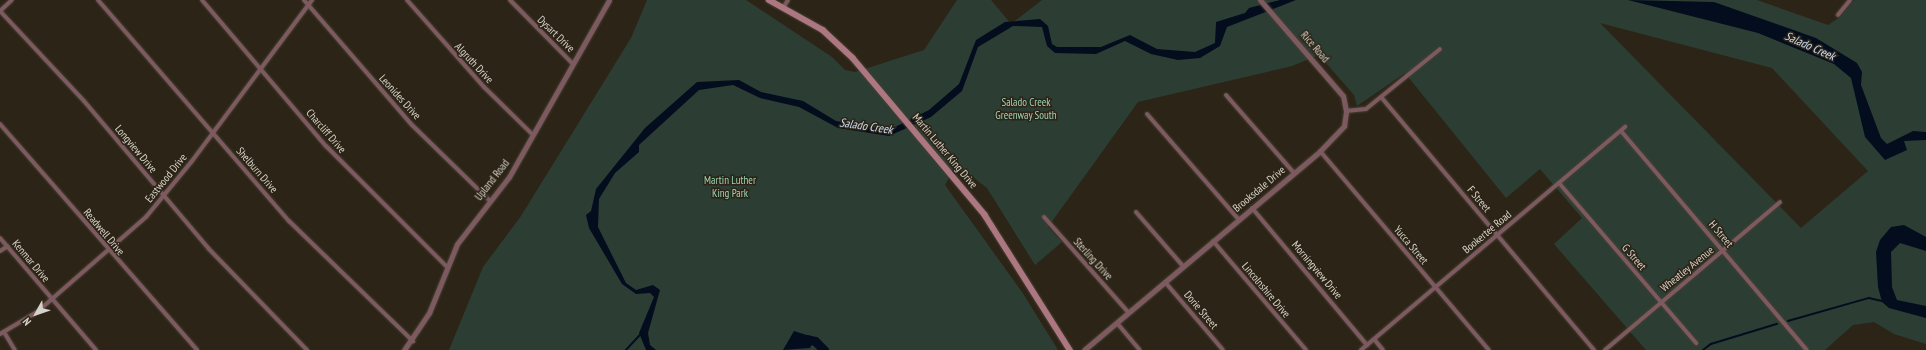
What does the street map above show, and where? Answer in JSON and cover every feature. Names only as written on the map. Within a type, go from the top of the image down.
[{"type":"main road","name":"Martin Luther King Drive","points":[[769,0],[823,30],[857,62],[985,215],[1070,350]]},
{"type":"street","points":[[0,11],[12,0]]},
{"type":"street","name":"Shelburn Drive","points":[[98,0],[213,133],[335,269],[413,341]]},
{"type":"street","name":"Charcliff Drive","points":[[202,0],[374,197],[446,266]]},
{"type":"street","name":"Leonides Drive","points":[[304,0],[412,125],[489,200]]},
{"type":"street","name":"Eastwood Drive","points":[[2,333],[52,299],[109,251],[164,196],[312,0]]},
{"type":"street","name":"Algruth Drive","points":[[407,0],[484,87],[532,134]]},
{"type":"street","name":"Dysart Drive","points":[[510,0],[573,64]]},
{"type":"street","name":"Upland Road","points":[[404,350],[413,341],[430,313],[446,266],[462,235],[509,176],[609,0]]},
{"type":"street","points":[[784,8],[788,0]]},
{"type":"street","name":"Rice Road","points":[[1260,0],[1324,72],[1343,96],[1346,111]]},
{"type":"street","points":[[1838,15],[1850,0]]},
{"type":"street","name":"Longview Drive","points":[[0,11],[84,101],[164,196],[247,290],[307,350]]},
{"type":"street","points":[[1346,111],[1366,109],[1440,49]]},
{"type":"street","points":[[1226,95],[1294,173]]},
{"type":"street","name":"F Street","points":[[1381,97],[1594,350]]},
{"type":"street","name":"Brooksdale Drive","points":[[1084,350],[1340,133],[1346,111]]},
{"type":"street","points":[[1147,114],[1239,220]]},
{"type":"street","name":"Readwell Drive","points":[[0,124],[109,251],[198,350]]},
{"type":"street","name":"Bookertee Road","points":[[1361,350],[1623,129]]},
{"type":"street","name":"H Street","points":[[1623,129],[1723,251],[1807,350]]},
{"type":"street","name":"Yucca Street","points":[[1320,151],[1489,350]]},
{"type":"street","name":"G Street","points":[[1559,183],[1696,343]]},
{"type":"street","name":"Wheatley Avenue","points":[[1606,350],[1780,202]]},
{"type":"street","name":"Morningview Drive","points":[[1252,208],[1367,344]]},
{"type":"street","points":[[1136,212],[1183,266]]},
{"type":"street","name":"Sterling Drive","points":[[1044,218],[1129,313]]},
{"type":"street","name":"Kenmar Drive","points":[[0,238],[96,350]]},
{"type":"street","name":"Lincolnshire Drive","points":[[1213,241],[1306,350]]},
{"type":"street","points":[[0,251],[8,246]]},
{"type":"street","name":"Dorie Street","points":[[1165,282],[1223,350]]},
{"type":"street","points":[[1117,323],[1140,350]]},
{"type":"street","points":[[2,333],[15,350]]},
{"type":"street","points":[[1374,339],[1383,350]]},
{"type":"green space","points":[[647,0],[746,0],[832,57],[845,70],[855,72],[924,50],[957,0],[991,0],[1011,24],[1042,0],[1757,0],[1828,25],[1840,17],[1854,0],[1926,0],[1926,344],[1894,334],[1874,322],[1853,325],[1825,350],[1646,350],[1554,244],[1582,218],[1540,169],[1506,198],[1405,73],[1357,106],[1354,95],[1319,55],[1292,66],[1138,102],[1048,227],[1062,242],[1035,265],[987,188],[968,173],[957,170],[951,174],[945,185],[1022,292],[1058,350],[449,350],[483,267],[521,216],[631,38]],"holes":[[[1600,23],[1772,68],[1868,171],[1801,228]]]},
{"type":"water","points":[[1280,0],[1296,0],[1227,27],[1220,46],[1200,58],[1178,60],[1151,54],[1125,41],[1096,54],[1055,53],[1047,46],[1042,27],[1013,26],[978,47],[962,91],[931,117],[889,136],[838,128],[799,107],[760,98],[733,85],[699,90],[639,145],[639,152],[615,173],[599,199],[598,227],[626,283],[636,290],[653,285],[660,290],[648,333],[650,345],[656,350],[646,350],[639,333],[654,297],[650,293],[636,294],[622,284],[589,228],[586,215],[591,211],[596,189],[645,128],[697,82],[739,80],[761,92],[803,101],[836,121],[889,130],[929,110],[959,84],[976,40],[1005,22],[1040,19],[1048,26],[1052,44],[1057,47],[1101,47],[1130,35],[1157,49],[1195,52],[1215,43],[1216,22],[1245,13],[1249,8]]},
{"type":"water","points":[[1628,0],[1714,2],[1816,38],[1857,63],[1862,72],[1861,85],[1881,138],[1887,144],[1913,131],[1926,132],[1926,140],[1904,141],[1907,150],[1885,160],[1865,137],[1851,78],[1834,64],[1758,33]]},
{"type":"water","points":[[1904,225],[1926,237],[1926,251],[1900,243],[1891,252],[1892,287],[1897,300],[1926,306],[1926,318],[1889,308],[1882,302],[1878,287],[1876,252],[1880,240],[1891,227]]},
{"type":"water","points":[[794,331],[816,338],[829,350],[814,341],[810,348],[783,350]]},
{"type":"waterway","points":[[1788,321],[1869,298],[1882,301]]},
{"type":"waterway","points":[[1703,350],[1711,344],[1777,324]]},
{"type":"waterway","points":[[626,350],[641,334]]},
{"type":"waterway","name":"Salado Creek","points":[[807,339],[815,341],[824,350]]},
{"type":"park label","name":"Salado Creek Greenway South","points":[[1026,109]]},
{"type":"park label","name":"Martin Luther King Park","points":[[730,187]]}]
